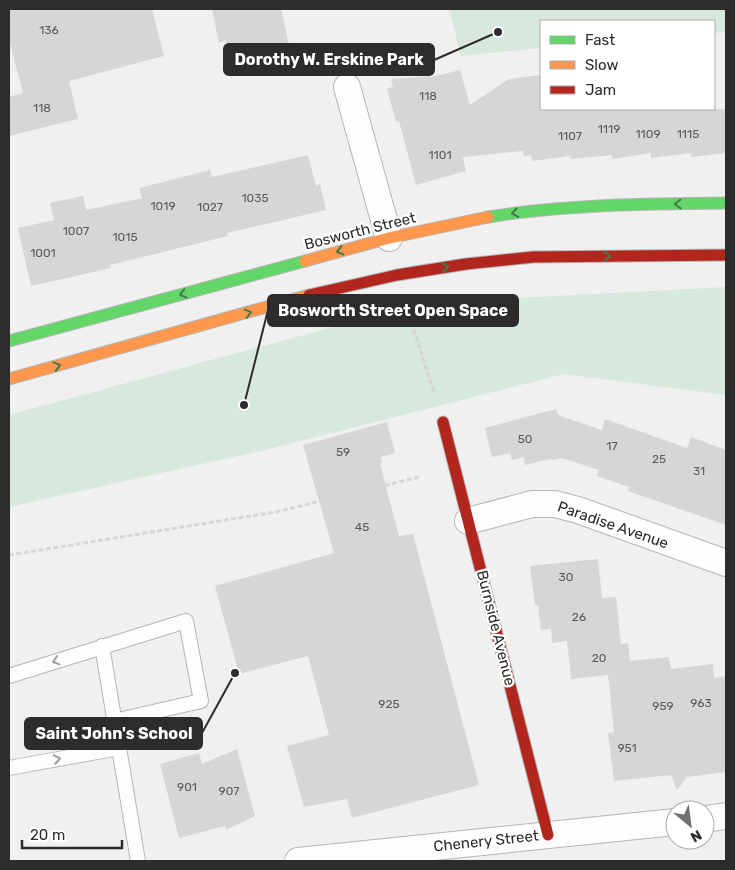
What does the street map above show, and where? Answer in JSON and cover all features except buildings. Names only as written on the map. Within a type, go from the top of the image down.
[{"type":"main road","name":"Bosworth Street","points":[[9,341],[388,238],[464,221],[530,210],[597,205],[726,203]]},
{"type":"main road","points":[[9,379],[319,293],[397,275],[466,264],[533,257],[726,254]]},
{"type":"main road","name":"Burnside Avenue","points":[[443,422],[548,835]]},
{"type":"street","points":[[347,87],[388,238]]},
{"type":"street","name":"Paradise Avenue","points":[[468,521],[532,504],[555,504],[578,510],[726,563]]},
{"type":"street","name":"Chenery Street","points":[[298,861],[665,823]]},
{"type":"lane","points":[[9,676],[186,621],[201,701],[114,721]]},
{"type":"lane","points":[[102,646],[138,861]]},
{"type":"lane","points":[[9,768],[119,748]]},
{"type":"path","points":[[409,315],[443,422]]},
{"type":"path","points":[[9,555],[276,512],[419,477]]},
{"type":"green space","points":[[449,9],[726,9],[726,32],[715,33],[715,20],[540,20],[540,48],[461,56]]},
{"type":"green space","points":[[726,287],[726,395],[564,374],[261,451],[9,507],[9,415],[421,303]]},
{"type":"traffic: fast","points":[[488,217],[577,207],[726,203]]},
{"type":"traffic: fast","points":[[9,341],[305,261]]},
{"type":"traffic: slow","points":[[305,261],[389,238],[488,217]]},
{"type":"traffic: slow","points":[[9,379],[309,295]]},
{"type":"traffic: jam","points":[[309,295],[397,275],[466,264],[533,257],[726,255]]},
{"type":"traffic: jam","points":[[443,422],[548,835]]},
{"type":"place","name":"Dorothy W. Erskine Park","points":[[498,32]]},
{"type":"place","name":"Bosworth Street Open Space","points":[[244,405]]},
{"type":"place","name":"Saint John's School","points":[[235,673]]}]
